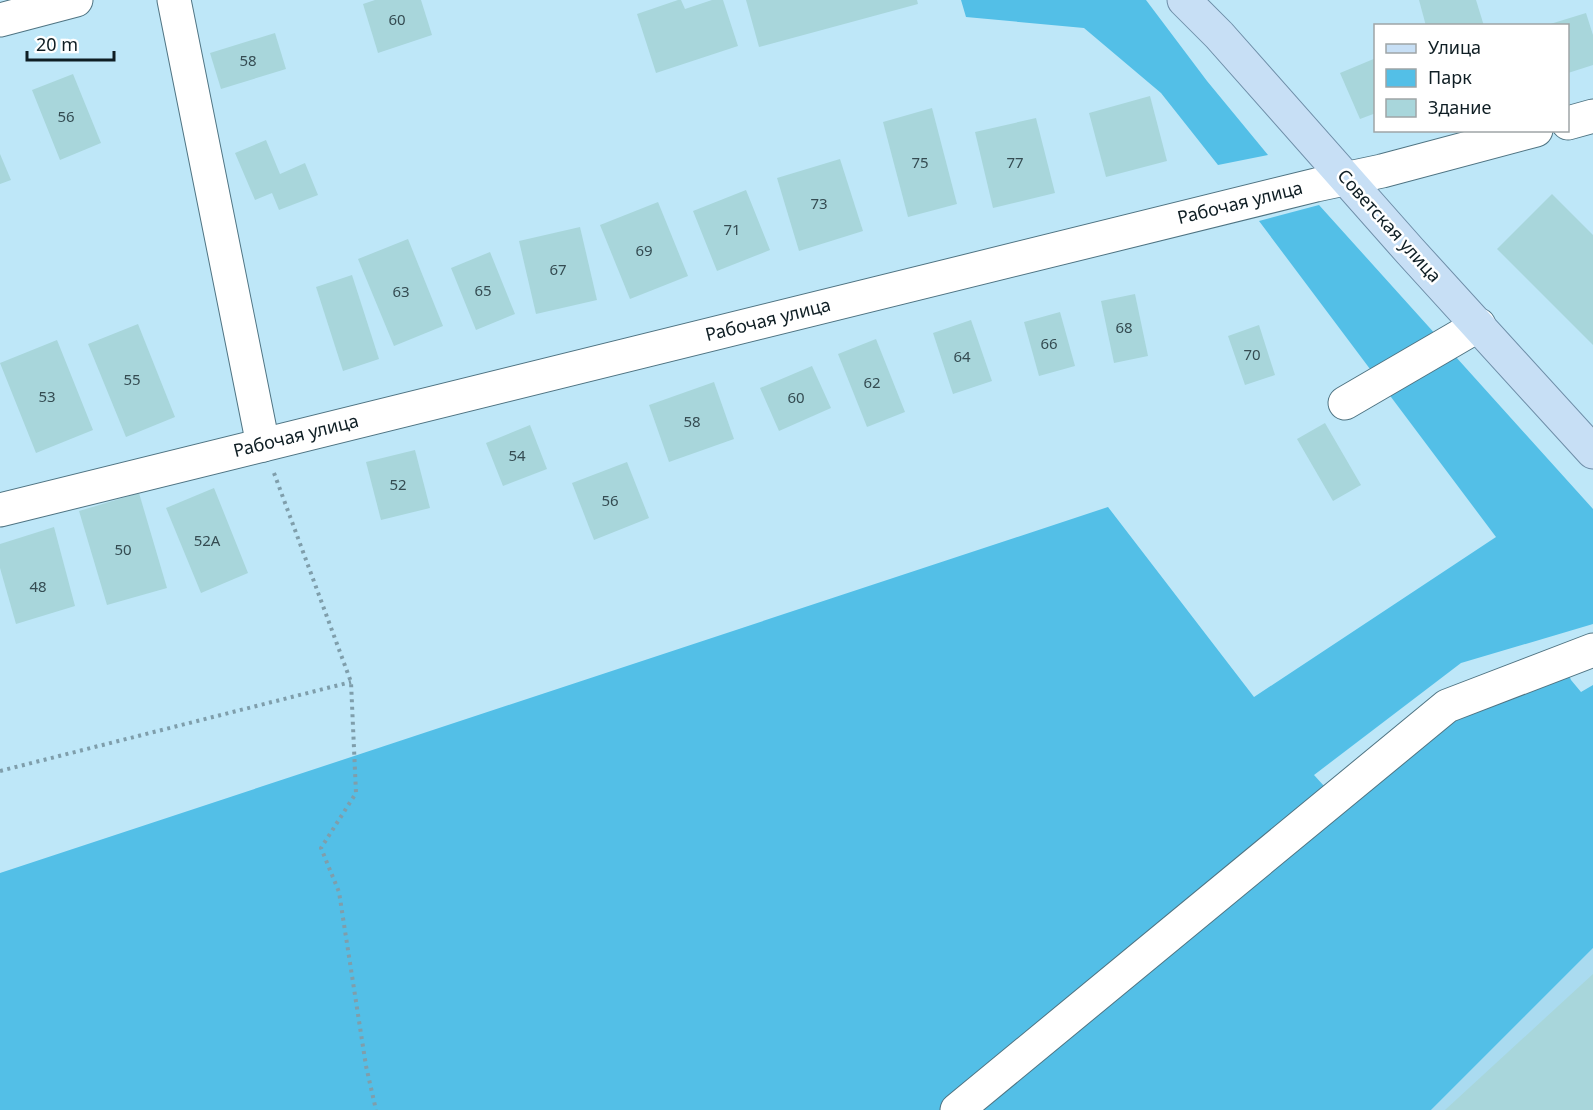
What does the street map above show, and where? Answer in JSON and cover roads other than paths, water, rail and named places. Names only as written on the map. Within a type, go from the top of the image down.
[{"type":"main road","name":"Советская улица","points":[[1184,0],[1219,34],[1593,452]]},
{"type":"street","points":[[0,20],[76,0]]},
{"type":"street","points":[[174,0],[263,444]]},
{"type":"street","points":[[1569,123],[1593,116]]},
{"type":"street","name":"Рабочая улица","points":[[0,510],[1382,171],[1528,132]]},
{"type":"street","points":[[1344,403],[1479,325]]},
{"type":"street","points":[[957,1110],[1447,706],[1593,650]]}]
